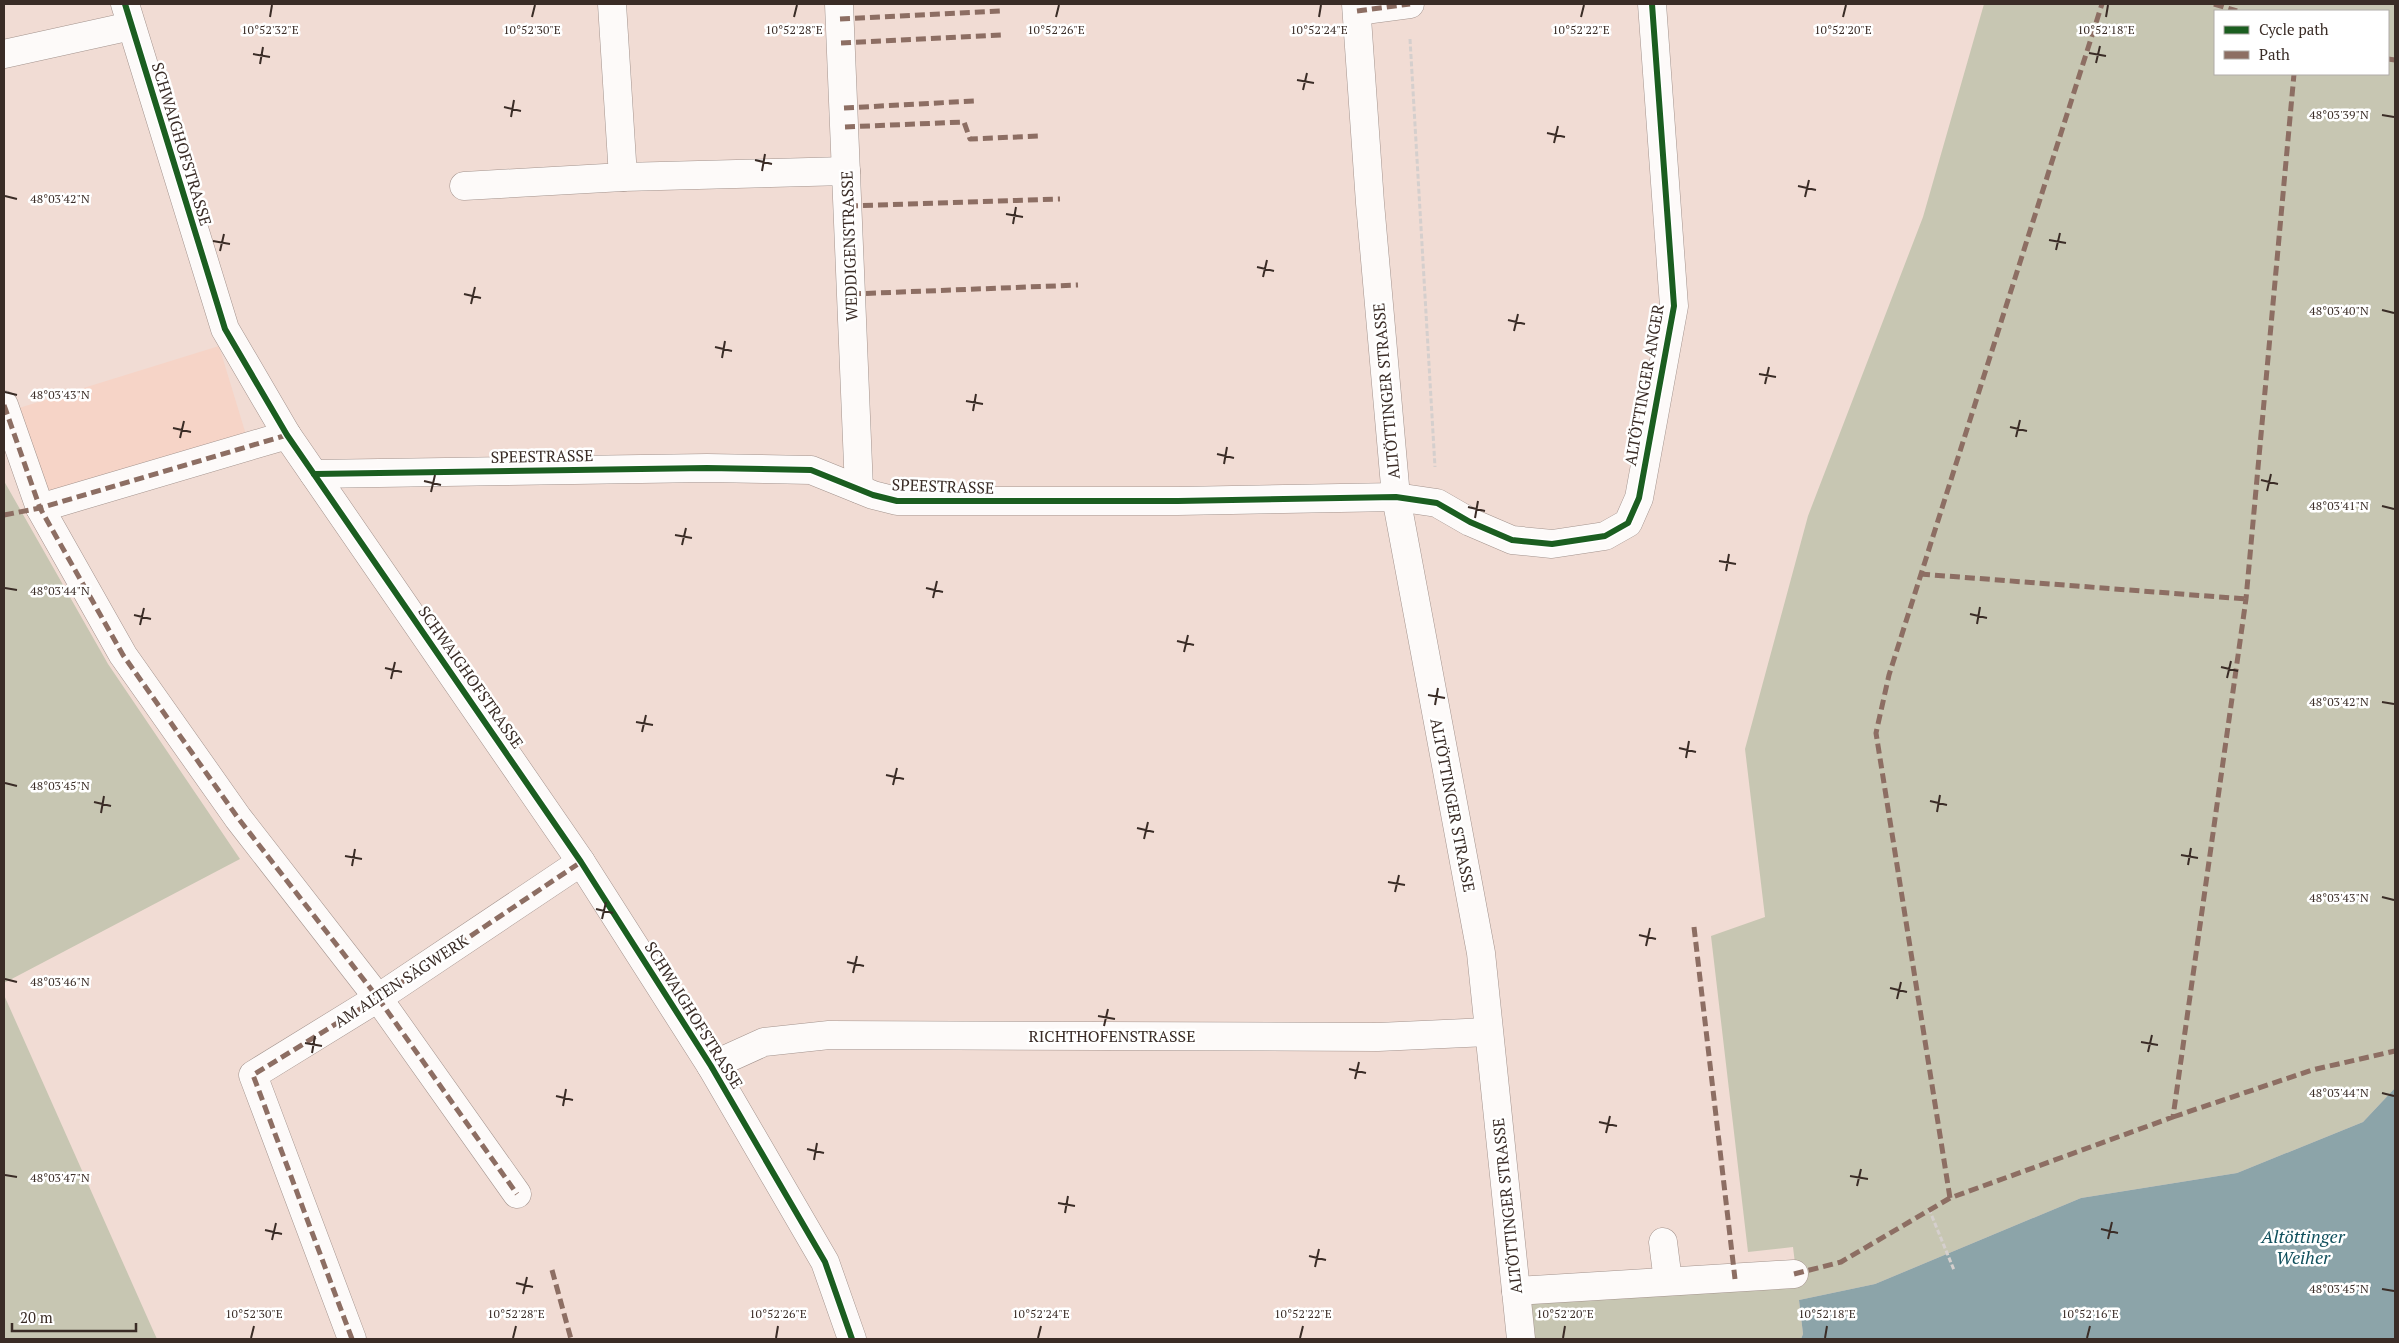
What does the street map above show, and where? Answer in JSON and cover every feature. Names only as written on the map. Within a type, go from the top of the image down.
[{"type":"street","points":[[612,4],[623,177]]},
{"type":"street","name":"WEDDIGENSTRASSE","points":[[839,4],[859,489]]},
{"type":"street","points":[[1356,8],[1410,4]]},
{"type":"street","name":"ALTÖTTINGER ANGER","points":[[1396,497],[1438,503],[1470,522],[1512,540],[1552,544],[1605,536],[1628,523],[1639,498],[1674,306],[1652,4]]},
{"type":"street","name":"ALTÖTTINGER STRASSE","points":[[1356,8],[1370,203],[1396,497],[1481,954],[1521,1339]]},
{"type":"street","points":[[4,54],[128,15]]},
{"type":"street","name":"SCHWAIGHOFSTRASSE","points":[[128,15],[225,329],[287,435],[581,862],[711,1066],[825,1262],[852,1339]]},
{"type":"street","points":[[464,186],[623,177],[846,171]]},
{"type":"street","points":[[4,405],[40,508],[123,655],[238,818],[378,998],[517,1194]]},
{"type":"street","points":[[40,508],[287,435]]},
{"type":"street","name":"SPEESTRASSE","points":[[314,474],[697,468],[811,470],[873,495],[897,501],[1178,501],[1396,497]]},
{"type":"street","name":"AM ALTEN SÄGWERK","points":[[352,1339],[253,1075],[378,998],[581,862]]},
{"type":"street","name":"RICHTHOFENSTRASSE","points":[[711,1066],[764,1042],[829,1035],[1378,1037],[1488,1032]]},
{"type":"street","points":[[1664,1242],[1668,1281]]},
{"type":"street","points":[[1516,1291],[1794,1274]]},
{"type":"path","points":[[1929,1209],[1954,1270]]},
{"type":"shaded area","points":[[219,346],[247,438],[48,500],[19,408]]},
{"type":"green space","points":[[1984,4],[2395,4],[2395,1088],[2363,1122],[2237,1173],[2081,1198],[1875,1284],[1799,1300],[1803,1334],[1801,1339],[1526,1339],[1516,1291],[1797,1280],[1793,1247],[1748,1252],[1711,936],[1765,917],[1745,749],[1808,516],[1923,217]]},
{"type":"green space","points":[[4,481],[108,664],[240,859],[4,983]]},
{"type":"green space","points":[[4,995],[152,1328],[157,1339],[4,1339]]},
{"type":"water","name":"Altöttinger Weiher","points":[[2395,1088],[2395,1339],[1801,1339],[1803,1334],[1799,1300],[1875,1284],[2081,1198],[2237,1173],[2363,1122]]},
{"type":"marked path","points":[[1357,11],[1410,4]]},
{"type":"marked path","points":[[1950,1198],[1876,733],[1889,675],[2102,4]]},
{"type":"marked path","points":[[2214,4],[2234,10]]},
{"type":"marked path","points":[[840,19],[1000,11]]},
{"type":"marked path","points":[[841,43],[1001,35]]},
{"type":"marked path","points":[[2389,59],[2395,60]]},
{"type":"marked path","points":[[1794,1274],[1841,1262],[1950,1198],[2173,1117],[2246,599],[2294,75]]},
{"type":"marked path","points":[[844,108],[974,101]]},
{"type":"marked path","points":[[845,127],[964,122],[970,139],[1039,136]]},
{"type":"marked path","points":[[848,206],[1060,199]]},
{"type":"marked path","points":[[851,294],[1078,285]]},
{"type":"marked path","points":[[4,405],[40,508],[123,655],[238,818],[378,998],[517,1194]]},
{"type":"marked path","points":[[4,515],[40,508],[287,435]]},
{"type":"marked path","points":[[1920,574],[2246,599]]},
{"type":"marked path","points":[[352,1339],[253,1075],[378,998],[581,862]]},
{"type":"marked path","points":[[1694,927],[1735,1279]]},
{"type":"marked path","points":[[2173,1117],[2312,1070],[2395,1051]]},
{"type":"marked path","points":[[552,1270],[571,1339]]},
{"type":"cycle path","points":[[125,4],[225,329],[287,435],[581,862],[711,1066],[825,1262],[852,1339]]},
{"type":"cycle path","points":[[314,474],[707,468],[811,470],[873,495],[897,501],[1178,501],[1396,497],[1437,503],[1470,522],[1512,540],[1552,544],[1605,536],[1628,523],[1639,498],[1674,306],[1652,4]]}]
